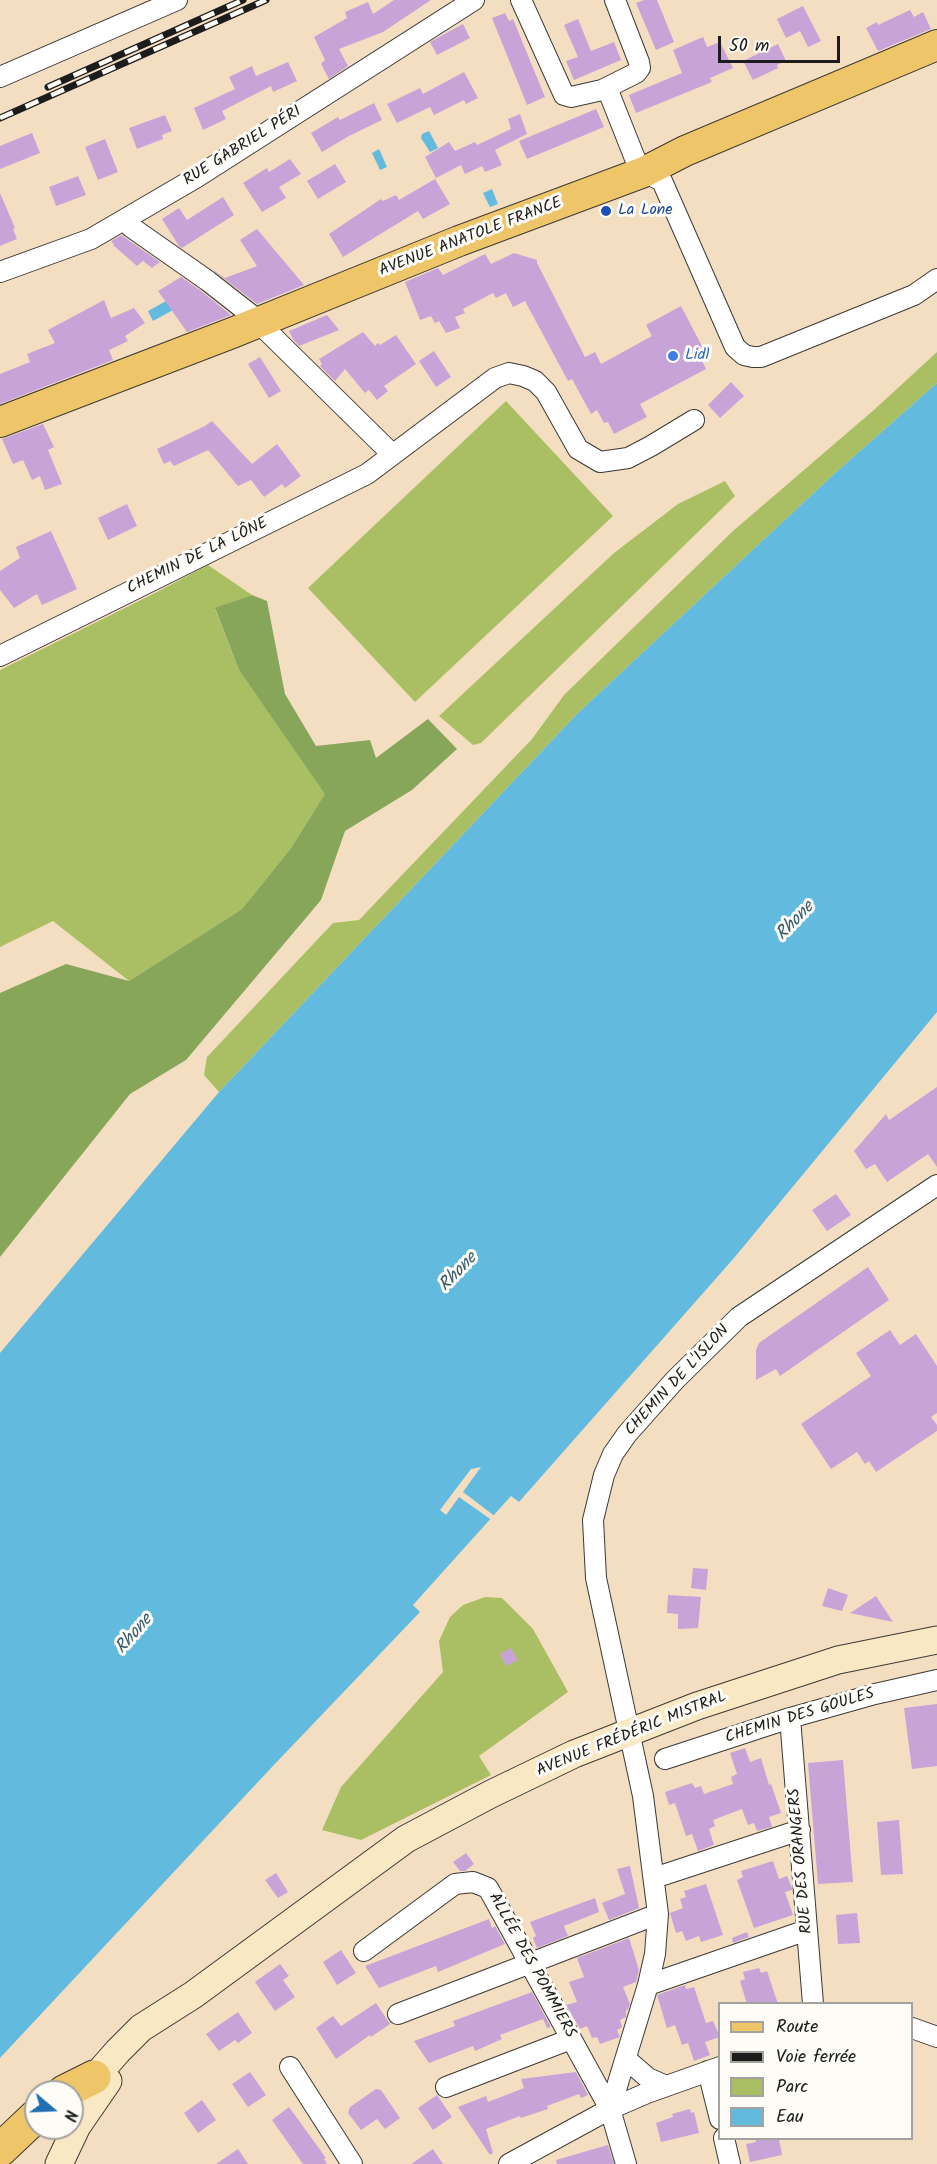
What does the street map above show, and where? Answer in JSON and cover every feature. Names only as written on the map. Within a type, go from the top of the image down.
[{"type":"highway","points":[[84,2082],[94,2077]]},
{"type":"highway","points":[[0,2150],[24,2127]]},
{"type":"main road","name":"AVENUE ANATOLE FRANCE","points":[[0,422],[459,241],[644,172],[685,151],[937,45]]},
{"type":"main road","name":"AVENUE FRÉDÉRIC MISTRAL","points":[[84,2090],[141,2028],[349,1882],[582,1769],[646,1728],[697,1706],[838,1660],[937,1640]]},
{"type":"main road","name":"AVENUE FRÉDÉRIC MISTRAL","points":[[632,1739],[667,1737],[783,1695],[937,1653]]},
{"type":"main road","name":"AVENUE FRÉDÉRIC MISTRAL","points":[[59,2164],[77,2126],[114,2073],[157,2028],[172,2008]]},
{"type":"main road","points":[[41,2164],[53,2140]]},
{"type":"street","points":[[0,77],[177,0]]},
{"type":"street","name":"RUE GABRIEL PÉRI","points":[[0,272],[91,239],[197,177],[474,0]]},
{"type":"street","points":[[521,0],[564,94],[571,97],[607,88],[640,68],[615,0]]},
{"type":"street","points":[[607,88],[636,160],[644,172],[662,181],[735,347],[744,355],[761,357],[914,295],[937,279]]},
{"type":"street","points":[[124,220],[259,321],[392,453]]},
{"type":"street","name":"CHEMIN DE LA LÔNE","points":[[0,656],[367,474],[495,378],[509,373],[535,381],[546,392],[578,449],[600,462],[628,458],[694,420]]},
{"type":"street","name":"CHEMIN DE L'ISLON","points":[[610,2109],[648,1985],[655,1954],[658,1914],[643,1796],[596,1578],[593,1520],[604,1475],[613,1454],[627,1434],[675,1380],[739,1317],[937,1185]]},
{"type":"street","name":"CHEMIN DES GOULES","points":[[665,1760],[790,1718],[875,1694],[937,1680]]},
{"type":"street","name":"RUE DES ORANGERS","points":[[790,1718],[813,2002]]},
{"type":"street","points":[[654,1878],[800,1830]]},
{"type":"street","name":"ALLÉE DES POMMIERS","points":[[364,1951],[455,1884],[473,1882],[488,1888],[610,2109],[626,2164]]},
{"type":"street","points":[[398,2014],[658,1914]]},
{"type":"street","points":[[648,1985],[807,1930]]},
{"type":"street","points":[[913,2028],[937,2037]]},
{"type":"street","points":[[446,2087],[571,2039]]},
{"type":"street","points":[[624,2065],[648,2078],[657,2090]]},
{"type":"street","points":[[290,2067],[352,2164]]},
{"type":"street","points":[[509,2164],[610,2109],[714,2069],[718,2102]]},
{"type":"street","points":[[724,2140],[730,2164]]},
{"type":"green space","points":[[937,352],[937,383],[833,475],[578,713],[219,1092],[204,1075],[207,1057],[333,923],[359,920],[532,739],[564,695],[733,531],[875,409]]},
{"type":"green space","points":[[506,401],[613,516],[415,702],[308,588]]},
{"type":"green space","points":[[725,481],[735,496],[481,743],[473,745],[439,716],[614,553],[678,504]]},
{"type":"green space","points":[[208,565],[252,595],[215,609],[239,670],[326,793],[291,848],[242,909],[129,981],[53,921],[0,947],[0,670]]},
{"type":"green space","points":[[252,595],[267,601],[285,694],[316,746],[370,740],[376,758],[428,719],[457,749],[412,790],[345,831],[321,900],[186,1060],[130,1094],[0,1257],[0,993],[66,964],[129,981],[242,909],[291,848],[325,794],[239,670],[215,608]]},
{"type":"green space","points":[[485,1597],[502,1598],[533,1629],[568,1692],[479,1756],[491,1775],[361,1840],[322,1830],[341,1787],[443,1672],[439,1641],[450,1617],[463,1605]]},
{"type":"water","points":[[429,131],[438,148],[430,152],[421,138],[422,134]]},
{"type":"water","points":[[379,149],[387,167],[380,170],[372,153]]},
{"type":"water","points":[[492,189],[498,204],[490,207],[483,193]]},
{"type":"water","points":[[168,300],[173,310],[153,321],[148,311]]},
{"type":"water","name":"Rhone","points":[[937,383],[937,1012],[734,1258],[519,1502],[511,1496],[413,1605],[420,1612],[0,2058],[0,1353],[219,1092],[578,713],[833,475]]},
{"type":"pier","points":[[481,1467],[463,1492],[496,1517],[493,1521],[459,1497],[446,1515],[440,1510],[471,1469]]},
{"type":"building","points":[[394,0],[431,0],[383,32],[339,49],[348,66],[329,79],[321,64],[325,60],[314,37],[347,18],[345,12],[368,2],[373,14]]},
{"type":"building","points":[[644,0],[657,0],[674,42],[656,50],[636,3]]},
{"type":"building","points":[[803,6],[821,41],[808,47],[800,31],[786,38],[777,19]]},
{"type":"building","points":[[910,10],[914,17],[923,12],[931,29],[878,51],[866,28]]},
{"type":"building","points":[[505,13],[509,21],[513,19],[545,97],[527,105],[492,18]]},
{"type":"building","points":[[578,19],[591,51],[614,42],[621,60],[574,80],[566,61],[578,57],[564,25]]},
{"type":"building","points":[[463,24],[470,38],[437,55],[430,42]]},
{"type":"building","points":[[703,37],[707,47],[720,42],[733,68],[710,78],[712,82],[636,113],[629,95],[682,73],[673,50]]},
{"type":"building","points":[[778,44],[786,61],[777,65],[778,68],[753,80],[743,61]]},
{"type":"building","points":[[288,62],[297,81],[273,92],[271,86],[222,111],[226,119],[203,130],[194,108],[235,89],[229,77],[252,66],[256,76]]},
{"type":"building","points":[[464,72],[478,98],[466,104],[464,100],[434,115],[430,107],[397,123],[387,104],[420,88],[423,94]]},
{"type":"building","points":[[374,103],[382,120],[322,152],[311,133],[338,117],[340,120]]},
{"type":"building","points":[[596,109],[604,127],[527,159],[519,141]]},
{"type":"building","points":[[520,114],[527,134],[495,150],[502,165],[485,172],[482,166],[465,174],[461,165],[436,178],[425,157],[449,142],[455,151],[475,142],[477,145],[511,129],[508,119]]},
{"type":"building","points":[[165,115],[172,131],[162,135],[163,139],[137,149],[129,128]]},
{"type":"building","points":[[32,133],[40,153],[0,169],[0,146]]},
{"type":"building","points":[[105,139],[118,172],[98,180],[85,147]]},
{"type":"building","points":[[290,159],[301,174],[279,187],[286,198],[262,212],[243,183],[267,168],[269,172]]},
{"type":"building","points":[[335,164],[346,182],[318,199],[307,181]]},
{"type":"building","points":[[78,176],[86,195],[56,206],[49,187]]},
{"type":"building","points":[[435,179],[450,204],[423,219],[418,211],[343,257],[329,234],[381,199],[383,201],[396,195],[399,200]]},
{"type":"building","points":[[0,193],[15,228],[13,229],[17,239],[0,246]]},
{"type":"building","points":[[223,197],[234,215],[182,248],[179,246],[162,219],[179,208],[187,220]]},
{"type":"building","points":[[257,229],[304,285],[257,304],[208,266],[225,278],[257,266],[240,240]]},
{"type":"building","points":[[122,235],[160,262],[152,268],[143,261],[137,266],[111,241]]},
{"type":"building","points":[[514,253],[537,260],[585,357],[595,352],[601,364],[652,336],[646,325],[681,306],[705,352],[699,355],[706,369],[640,404],[647,417],[614,434],[608,422],[604,423],[597,410],[591,414],[572,379],[568,381],[525,301],[513,307],[506,293],[496,298],[493,293],[463,309],[465,313],[455,317],[460,328],[446,333],[439,321],[435,323],[431,316],[420,320],[405,282],[438,268],[443,275],[485,254],[491,264]]},
{"type":"building","points":[[181,277],[231,315],[187,332],[158,291]]},
{"type":"building","points":[[104,300],[111,318],[134,308],[145,323],[125,336],[128,341],[109,350],[113,360],[0,404],[0,374],[30,362],[27,354],[55,343],[48,330]]},
{"type":"building","points":[[327,315],[339,330],[299,346],[289,331]]},
{"type":"building","points":[[363,332],[375,346],[396,335],[416,364],[384,386],[388,391],[377,400],[369,390],[365,393],[345,369],[335,381],[320,366],[322,364],[319,359]]},
{"type":"building","points":[[434,351],[451,377],[436,387],[419,361]]},
{"type":"building","points":[[260,357],[281,391],[269,398],[248,364]]},
{"type":"building","points":[[731,382],[744,396],[720,418],[708,405]]},
{"type":"building","points":[[212,421],[252,464],[277,444],[301,476],[285,488],[282,484],[264,497],[251,480],[238,486],[208,450],[174,466],[170,461],[164,464],[157,449]]},
{"type":"building","points":[[43,424],[54,447],[48,450],[62,484],[45,490],[40,476],[32,480],[23,460],[13,464],[2,439]]},
{"type":"building","points":[[127,504],[137,526],[108,540],[98,518]]},
{"type":"building","points":[[51,531],[77,589],[42,605],[37,594],[14,608],[0,590],[0,571],[20,558],[16,547]]},
{"type":"building","points":[[937,1087],[937,1167],[928,1154],[887,1182],[875,1164],[866,1169],[854,1151],[886,1114],[889,1120]]},
{"type":"building","points":[[836,1194],[851,1215],[827,1231],[812,1210]]},
{"type":"building","points":[[868,1267],[889,1300],[780,1376],[776,1369],[756,1380],[756,1350],[759,1343]]},
{"type":"building","points":[[890,1330],[900,1345],[916,1334],[937,1366],[937,1413],[931,1417],[937,1425],[937,1431],[876,1472],[869,1461],[865,1464],[857,1452],[831,1469],[801,1424],[871,1376],[856,1353]]},
{"type":"building","points":[[693,1568],[708,1569],[706,1590],[691,1588]]},
{"type":"building","points":[[828,1588],[848,1595],[842,1611],[822,1606]]},
{"type":"building","points":[[668,1595],[701,1597],[698,1628],[678,1629],[678,1614],[667,1613]]},
{"type":"building","points":[[876,1596],[893,1622],[850,1613]]},
{"type":"building","points":[[511,1648],[518,1660],[506,1666],[500,1654]]},
{"type":"building","points":[[937,1704],[937,1766],[912,1769],[904,1708]]},
{"type":"building","points":[[745,1748],[750,1762],[761,1758],[781,1813],[769,1817],[772,1827],[757,1831],[754,1823],[748,1825],[742,1809],[713,1820],[715,1826],[709,1829],[714,1845],[698,1851],[692,1834],[686,1836],[675,1803],[669,1805],[665,1792],[692,1783],[695,1788],[701,1786],[704,1794],[733,1784],[731,1777],[737,1774],[730,1753]]},
{"type":"building","points":[[843,1760],[853,1882],[818,1884],[808,1763]]},
{"type":"building","points":[[899,1820],[903,1874],[881,1875],[877,1822]]},
{"type":"building","points":[[466,1853],[474,1864],[465,1871],[460,1871],[453,1862]]},
{"type":"building","points":[[773,1861],[779,1879],[787,1876],[792,1888],[785,1892],[793,1915],[754,1928],[737,1880],[743,1877],[741,1871]]},
{"type":"building","points":[[630,1866],[639,1908],[609,1920],[602,1903],[625,1894],[617,1869]]},
{"type":"building","points":[[276,1873],[288,1892],[278,1898],[265,1880]]},
{"type":"building","points":[[706,1884],[723,1935],[701,1942],[699,1936],[686,1941],[682,1931],[676,1933],[670,1913],[683,1908],[680,1899],[686,1897],[684,1891]]},
{"type":"building","points":[[595,1898],[599,1912],[564,1926],[568,1936],[537,1948],[533,1938],[536,1936],[530,1922]]},
{"type":"building","points":[[857,1913],[860,1943],[838,1944],[836,1915]]},
{"type":"building","points":[[489,1919],[492,1928],[495,1926],[505,1944],[438,1972],[436,1966],[379,1988],[365,1966]]},
{"type":"building","points":[[747,1932],[749,1937],[733,1943],[732,1938]]},
{"type":"building","points":[[629,1938],[639,1970],[636,1982],[623,1987],[630,2004],[626,2010],[626,2017],[620,2020],[622,2027],[617,2030],[620,2037],[600,2044],[597,2037],[592,2038],[587,2026],[580,2029],[566,2005],[577,2002],[569,1982],[584,1977],[577,1958]]},
{"type":"building","points":[[341,1950],[356,1973],[337,1985],[323,1962]]},
{"type":"building","points":[[280,1964],[289,1976],[283,1980],[295,1997],[275,2011],[255,1982]]},
{"type":"building","points":[[759,1968],[761,1973],[767,1971],[777,2002],[746,2002],[740,1981],[745,1979],[743,1972]]},
{"type":"building","points":[[685,1985],[686,1989],[694,1987],[706,2023],[713,2021],[718,2032],[718,2038],[705,2042],[710,2055],[694,2061],[688,2043],[682,2045],[675,2025],[667,2028],[657,1995]]},
{"type":"building","points":[[532,1992],[551,2027],[547,2028],[543,2019],[500,2035],[502,2039],[475,2051],[473,2046],[429,2063],[414,2041],[455,2026],[453,2021]]},
{"type":"building","points":[[376,2003],[390,2024],[336,2059],[316,2028],[333,2016],[341,2026]]},
{"type":"building","points":[[238,2012],[252,2033],[238,2043],[235,2040],[219,2051],[206,2034]]},
{"type":"building","points":[[250,2072],[266,2095],[248,2107],[232,2084]]},
{"type":"building","points":[[576,2072],[588,2095],[581,2098],[579,2094],[547,2106],[548,2109],[521,2118],[520,2116],[486,2129],[493,2153],[490,2155],[458,2107],[486,2096],[488,2102],[524,2088],[521,2079]]},
{"type":"building","points":[[376,2089],[381,2090],[400,2118],[385,2129],[377,2119],[361,2130],[348,2113],[350,2107]]},
{"type":"building","points":[[437,2095],[452,2117],[433,2130],[418,2108]]},
{"type":"building","points":[[202,2100],[216,2120],[198,2133],[184,2113]]},
{"type":"building","points":[[289,2107],[326,2158],[324,2159],[327,2164],[303,2164],[272,2120]]},
{"type":"building","points":[[690,2109],[691,2113],[694,2112],[699,2133],[661,2142],[656,2123],[673,2117],[672,2114]]},
{"type":"building","points":[[755,2140],[779,2140],[782,2155],[750,2162],[746,2144],[756,2142]]},
{"type":"building","points":[[608,2145],[614,2164],[557,2164],[556,2160]]},
{"type":"building","points":[[238,2149],[248,2164],[216,2164]]},
{"type":"building","points":[[433,2149],[443,2164],[411,2164]]},
{"type":"railway","points":[[48,87],[243,0]]},
{"type":"railway","points":[[0,118],[266,0]]},
{"type":"place","name":"La Lone","points":[[606,211]]},
{"type":"place","name":"Lidl","points":[[673,356]]}]
